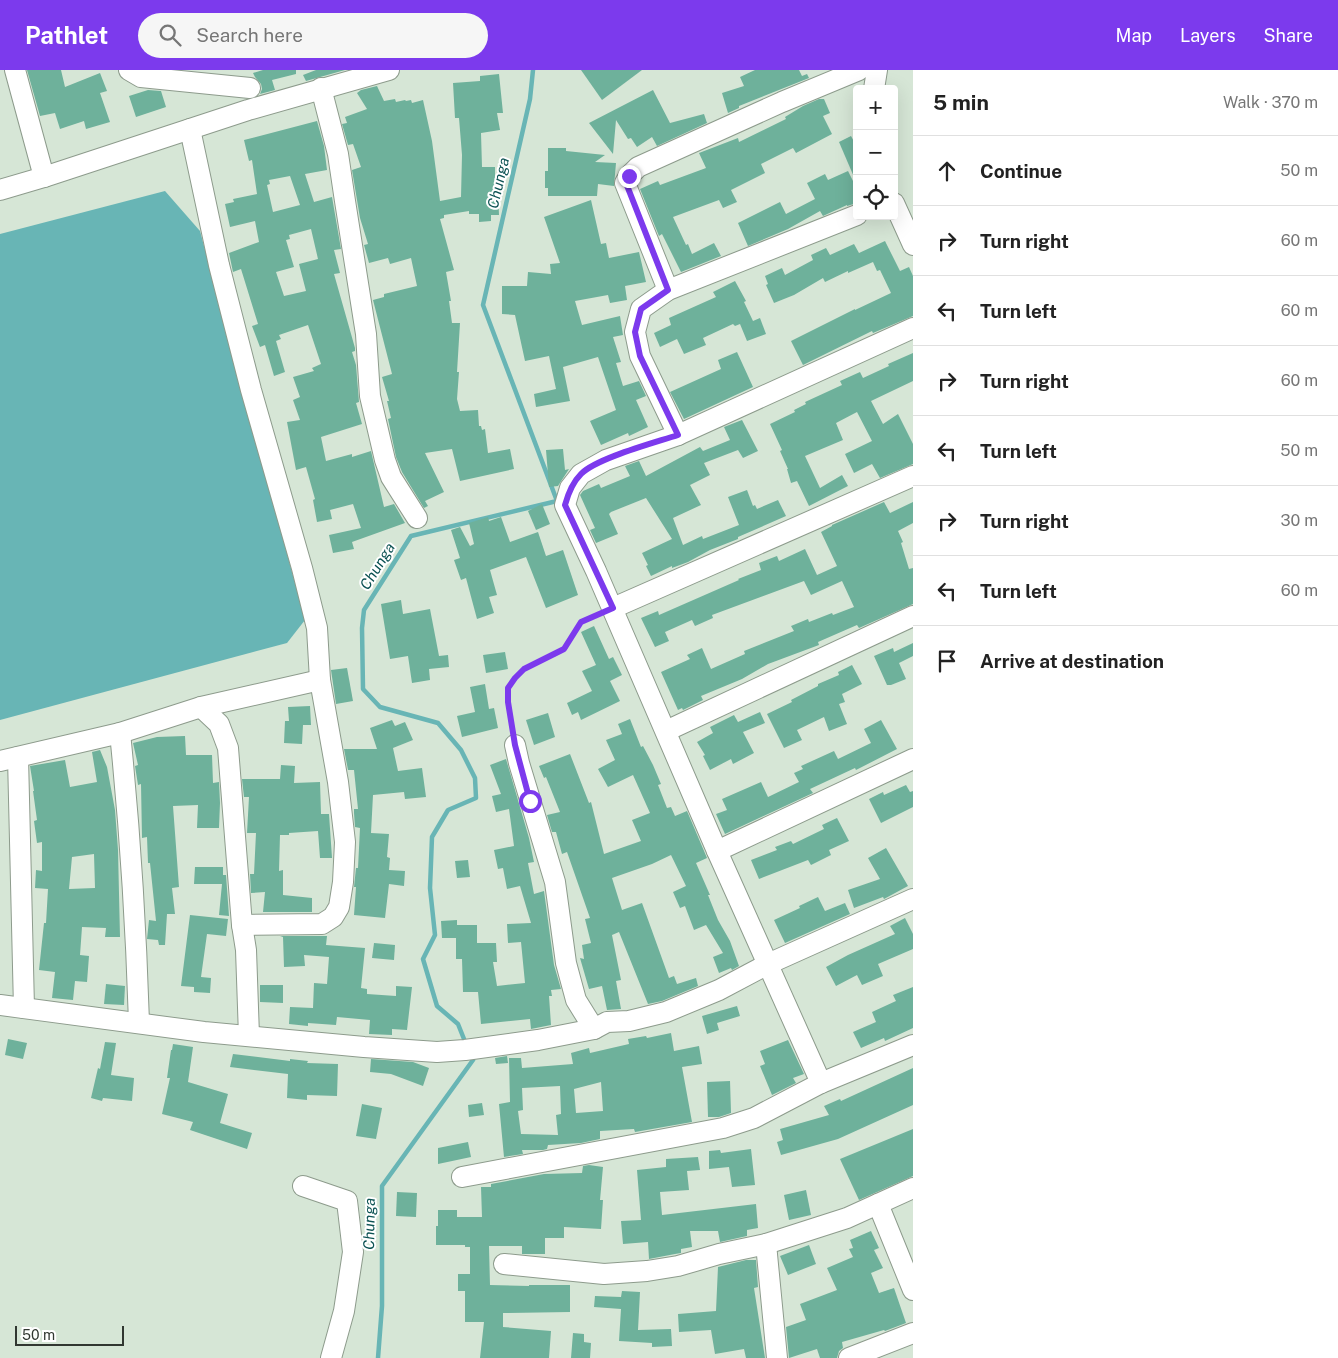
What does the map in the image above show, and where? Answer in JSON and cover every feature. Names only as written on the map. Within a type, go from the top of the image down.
[{"type":"street","points":[[15,70],[44,177]]},
{"type":"street","points":[[129,70],[141,77],[250,79],[248,110]]},
{"type":"street","points":[[0,190],[248,110],[389,70]]},
{"type":"street","points":[[668,290],[626,183],[629,176],[638,167],[782,102],[859,70]]},
{"type":"street","points":[[875,85],[877,70]]},
{"type":"street","points":[[321,88],[338,154],[366,334],[370,396],[385,460],[391,477],[417,518]]},
{"type":"street","points":[[190,129],[219,265],[251,390],[302,568],[317,628],[320,680],[338,782],[345,842],[343,882],[339,907],[333,917],[322,924],[242,926]]},
{"type":"street","points":[[898,212],[913,245]]},
{"type":"street","points":[[678,435],[640,356],[635,332],[641,309],[668,290],[853,217]]},
{"type":"street","points":[[822,1083],[717,851],[613,608],[565,505],[570,488],[581,474],[606,460],[678,435],[913,328]]},
{"type":"street","points":[[613,608],[913,476]]},
{"type":"street","points":[[666,731],[913,616]]},
{"type":"street","points":[[24,1008],[9,759],[120,733],[201,708],[320,680]]},
{"type":"street","points":[[201,708],[219,724],[228,748],[242,926],[246,950],[249,1036]]},
{"type":"street","points":[[120,733],[130,829],[139,1023]]},
{"type":"street","points":[[515,745],[555,882],[566,963],[576,1000],[594,1029]]},
{"type":"street","points":[[717,851],[913,759]]},
{"type":"street","points":[[0,1005],[204,1032],[364,1047],[437,1052],[464,1050],[538,1040],[594,1029],[607,1022],[629,1021],[666,1012],[719,990],[768,964],[913,899]]},
{"type":"street","points":[[462,1177],[723,1128],[761,1114],[822,1083],[913,1045]]},
{"type":"street","points":[[303,1186],[348,1201],[353,1252],[344,1311],[331,1358]]},
{"type":"street","points":[[504,1264],[604,1274],[678,1266],[719,1254],[766,1244],[847,1218],[913,1188]]},
{"type":"street","points":[[878,1204],[913,1290]]},
{"type":"street","points":[[766,1244],[778,1358]]},
{"type":"street","points":[[849,1358],[913,1333]]},
{"type":"path","points":[[515,745],[508,702],[508,688],[515,678],[529,666],[564,649],[581,622],[613,608]]},
{"type":"water","points":[[165,191],[200,231],[305,620],[287,643],[0,720],[0,234]]},
{"type":"building","points":[[27,70],[61,70],[65,87],[100,73],[107,91],[100,93],[110,122],[86,129],[84,121],[60,129],[55,113],[40,116]]},
{"type":"building","points":[[263,70],[296,70],[296,74],[272,80],[275,90],[260,94],[261,84],[253,73]]},
{"type":"building","points":[[316,70],[345,70],[306,81],[303,75]]},
{"type":"building","points":[[581,70],[642,70],[602,100]]},
{"type":"building","points":[[755,70],[799,70],[802,76],[807,74],[809,78],[739,106],[739,108],[728,113],[722,93],[744,86],[740,77]]},
{"type":"building","points":[[499,74],[503,113],[497,113],[500,130],[481,133],[482,167],[495,167],[495,193],[498,193],[499,215],[491,215],[491,221],[479,222],[479,214],[469,214],[469,211],[444,215],[444,218],[440,219],[454,270],[446,272],[451,301],[449,301],[452,323],[460,323],[457,399],[460,411],[478,410],[479,426],[481,426],[482,430],[485,429],[488,453],[510,449],[514,469],[460,481],[452,449],[425,453],[444,492],[425,501],[428,506],[424,508],[402,472],[396,457],[388,419],[391,418],[387,401],[389,401],[382,377],[392,374],[373,300],[384,297],[384,294],[417,286],[411,258],[390,264],[388,258],[369,263],[364,245],[368,244],[360,218],[352,170],[361,167],[353,144],[348,145],[342,124],[347,123],[345,117],[367,109],[357,93],[361,90],[377,86],[384,101],[395,99],[396,102],[411,100],[412,103],[423,100],[432,141],[440,201],[461,197],[462,155],[459,118],[455,118],[453,83],[480,81],[480,76]]},
{"type":"building","points":[[148,90],[161,91],[166,107],[136,117],[129,96]]},
{"type":"building","points":[[653,90],[670,123],[704,114],[707,123],[657,146],[652,137],[637,147],[631,138],[628,139],[616,120],[613,154],[589,123]]},
{"type":"building","points":[[819,99],[824,99],[830,113],[823,116],[832,134],[796,153],[793,148],[761,164],[765,173],[731,190],[737,202],[723,208],[719,200],[673,217],[692,254],[714,243],[721,256],[681,272],[662,234],[659,236],[640,189],[658,181],[660,185],[706,168],[699,153],[738,138],[739,142],[786,119],[785,117],[803,106]]},
{"type":"building","points":[[317,121],[324,146],[327,170],[305,174],[314,202],[332,197],[341,249],[334,250],[340,273],[334,274],[355,348],[355,351],[352,352],[356,365],[359,402],[356,403],[362,424],[321,437],[326,461],[352,454],[352,457],[371,451],[384,507],[394,504],[405,523],[352,542],[354,549],[333,553],[329,535],[361,528],[353,504],[330,510],[332,519],[317,522],[313,500],[315,499],[306,467],[296,470],[287,422],[300,420],[293,400],[300,397],[293,377],[314,371],[312,368],[321,364],[308,325],[279,335],[281,339],[276,341],[285,372],[274,376],[265,345],[260,347],[252,326],[258,324],[241,269],[233,272],[229,253],[259,242],[255,221],[230,227],[225,204],[234,202],[233,199],[257,194],[252,160],[249,161],[244,140]],"holes":[[[290,176],[300,205],[273,212],[267,185],[270,184],[269,180]],[[311,229],[318,259],[299,264],[306,291],[284,296],[276,272],[294,267],[286,240],[290,239],[289,235]]]},
{"type":"building","points":[[851,136],[853,140],[853,175],[839,142]]},
{"type":"building","points":[[548,148],[566,148],[566,151],[605,155],[595,162],[616,163],[614,186],[598,184],[597,196],[548,196],[548,188],[545,188],[545,171],[548,171]]},
{"type":"building","points":[[848,171],[853,181],[853,204],[823,216],[820,211],[788,229],[748,246],[738,223],[780,202],[786,214],[815,199],[807,183],[825,174],[828,180]]},
{"type":"building","points":[[591,200],[601,244],[606,243],[609,258],[639,252],[646,282],[625,286],[627,300],[610,303],[608,295],[575,301],[582,325],[620,316],[623,335],[613,337],[621,362],[616,363],[623,386],[639,381],[646,396],[636,400],[648,427],[629,436],[628,433],[601,445],[590,421],[616,410],[598,357],[563,367],[570,401],[536,407],[534,394],[556,389],[549,356],[525,361],[515,315],[502,314],[502,286],[527,286],[528,272],[551,274],[550,264],[560,263],[544,217]]},
{"type":"building","points":[[885,241],[900,271],[909,267],[913,276],[913,316],[873,333],[872,331],[803,365],[791,341],[891,293],[880,270],[877,271],[873,262],[825,282],[823,278],[794,295],[774,303],[766,285],[768,284],[765,276],[782,268],[785,275],[813,260],[811,255],[826,248],[830,255],[854,244],[859,253]]},
{"type":"building","points":[[735,281],[746,301],[744,302],[753,321],[760,318],[766,334],[747,341],[740,324],[735,326],[733,324],[703,338],[706,345],[684,354],[677,339],[660,347],[654,333],[671,325],[669,318],[716,297],[713,292]]},
{"type":"building","points":[[737,352],[753,387],[684,419],[670,392],[721,369],[718,360]]},
{"type":"building","points":[[913,353],[913,381],[871,401],[883,424],[898,414],[913,444],[913,464],[880,478],[872,464],[854,473],[845,454],[872,441],[857,412],[836,423],[843,440],[805,456],[820,488],[842,475],[848,486],[809,506],[797,481],[791,483],[788,469],[780,451],[782,450],[770,424],[795,412],[794,410],[806,404],[805,402],[842,385],[840,381],[860,372],[863,378]]},
{"type":"building","points":[[742,420],[758,451],[743,458],[738,450],[704,463],[710,475],[690,485],[701,505],[673,518],[683,545],[702,536],[703,539],[739,525],[728,497],[747,490],[753,506],[755,505],[757,509],[778,500],[786,516],[710,550],[688,562],[672,568],[672,566],[651,576],[642,553],[672,539],[646,498],[611,512],[609,514],[618,534],[596,543],[590,530],[595,528],[580,495],[583,491],[599,484],[601,488],[630,476],[625,466],[639,461],[646,476],[700,447],[703,451],[730,440],[724,427]]},
{"type":"building","points":[[563,449],[565,470],[569,469],[558,486],[549,487],[546,450]]},
{"type":"building","points":[[884,502],[890,513],[913,502],[913,523],[898,531],[903,542],[901,543],[909,569],[913,568],[913,604],[859,628],[857,625],[818,642],[819,645],[768,664],[742,679],[701,696],[703,700],[683,710],[682,708],[678,710],[661,672],[690,659],[687,655],[702,648],[711,669],[745,654],[744,651],[794,631],[791,626],[808,619],[809,622],[854,607],[842,581],[811,595],[804,581],[712,615],[713,618],[695,626],[692,620],[665,632],[669,641],[655,647],[641,618],[658,611],[659,615],[761,570],[759,563],[777,556],[779,561],[805,549],[817,575],[837,566],[821,532],[832,525]]},
{"type":"building","points":[[542,504],[550,524],[536,530],[528,511]]},
{"type":"building","points":[[488,517],[489,521],[501,517],[510,542],[538,532],[546,556],[563,550],[578,595],[546,608],[526,557],[490,570],[497,595],[489,597],[494,613],[477,619],[466,578],[461,580],[454,560],[460,558],[451,530],[460,527],[470,546],[474,544],[469,523]]},
{"type":"building","points":[[401,600],[403,614],[430,609],[439,656],[448,655],[449,667],[429,669],[430,680],[412,683],[408,656],[390,659],[381,604]]},
{"type":"building","points":[[594,626],[609,659],[613,657],[622,675],[610,681],[620,701],[581,720],[578,712],[572,715],[567,703],[592,691],[582,671],[596,665],[581,632]]},
{"type":"building","points":[[913,643],[913,656],[899,663],[906,679],[887,685],[874,656],[893,648],[894,652]]},
{"type":"building","points":[[505,652],[508,669],[486,673],[483,655]]},
{"type":"building","points":[[852,665],[862,684],[842,694],[845,702],[839,704],[847,724],[829,731],[824,717],[797,730],[802,740],[784,748],[767,714],[792,702],[791,700],[818,686],[818,684],[839,675],[838,672]]},
{"type":"building","points":[[347,668],[353,701],[336,704],[331,670]]},
{"type":"building","points":[[485,684],[489,709],[494,708],[498,728],[462,737],[457,716],[475,712],[470,687]]},
{"type":"building","points":[[310,706],[311,725],[303,725],[302,744],[284,743],[285,721],[289,721],[288,707]]},
{"type":"building","points":[[760,712],[765,723],[743,732],[754,753],[733,764],[731,759],[710,770],[703,756],[705,755],[697,742],[713,733],[710,727],[734,715],[738,722]]},
{"type":"building","points":[[548,713],[555,737],[534,745],[526,720]]},
{"type":"building","points":[[630,719],[641,747],[643,746],[661,784],[658,785],[667,808],[671,807],[675,816],[687,811],[707,858],[696,863],[710,895],[708,895],[718,920],[730,941],[739,966],[719,973],[713,957],[723,953],[706,925],[694,930],[685,906],[680,908],[673,892],[686,886],[671,855],[612,878],[622,910],[642,903],[669,978],[674,976],[677,984],[696,978],[698,986],[662,1001],[648,1004],[619,932],[612,935],[621,980],[616,981],[621,1009],[607,1010],[602,986],[589,989],[580,958],[584,959],[582,945],[591,943],[585,919],[590,918],[567,852],[562,854],[556,832],[552,832],[547,815],[560,812],[546,777],[544,778],[539,766],[570,754],[589,803],[591,802],[604,854],[641,841],[632,820],[650,813],[633,775],[608,787],[598,769],[615,760],[606,740],[622,734],[618,724]]},
{"type":"building","points":[[392,720],[395,726],[405,722],[413,740],[393,748],[398,771],[422,768],[426,797],[405,799],[404,792],[373,795],[371,833],[389,834],[387,857],[390,858],[389,870],[405,871],[404,886],[389,884],[385,918],[354,915],[356,887],[354,887],[356,868],[358,868],[360,828],[355,827],[354,809],[358,809],[354,770],[348,770],[344,749],[377,749],[370,728]]},
{"type":"building","points":[[881,720],[897,749],[856,770],[855,768],[810,789],[813,793],[725,834],[716,814],[727,810],[722,799],[761,782],[768,797],[799,782],[794,773],[803,769],[801,766],[834,751],[838,759],[871,743],[864,729]]},
{"type":"building","points":[[185,736],[186,755],[212,755],[213,783],[219,782],[219,828],[197,828],[198,805],[173,806],[179,887],[172,888],[175,914],[167,914],[165,945],[159,945],[158,940],[147,939],[149,920],[156,921],[150,863],[148,863],[147,837],[142,838],[141,784],[138,785],[135,766],[138,765],[133,743],[157,737]]},
{"type":"building","points":[[100,750],[107,767],[115,810],[120,937],[105,937],[106,928],[82,927],[80,955],[89,956],[87,982],[75,981],[73,1000],[52,998],[55,972],[39,970],[44,923],[46,923],[48,889],[35,888],[36,870],[42,871],[42,842],[37,843],[34,821],[37,820],[30,766],[65,760],[70,787],[97,782],[92,752]],"holes":[[[94,854],[95,888],[69,889],[72,857]]]},
{"type":"building","points":[[506,759],[534,862],[528,863],[534,894],[544,891],[554,965],[561,989],[551,990],[552,996],[549,996],[551,1025],[531,1029],[530,1019],[481,1024],[478,992],[463,992],[462,959],[456,959],[456,938],[442,938],[441,921],[457,920],[457,925],[477,925],[477,943],[496,943],[497,962],[493,962],[497,986],[525,983],[521,942],[508,943],[507,924],[531,923],[520,886],[507,889],[503,868],[498,869],[494,850],[514,846],[509,809],[496,812],[492,796],[501,794],[490,765]]},
{"type":"building","points":[[281,765],[295,766],[294,783],[320,782],[321,814],[329,814],[332,858],[320,858],[318,831],[280,835],[279,871],[283,870],[283,895],[312,898],[312,912],[263,912],[265,892],[251,893],[250,874],[254,874],[256,833],[247,833],[249,797],[244,797],[242,779],[280,779]]},
{"type":"building","points":[[906,785],[910,792],[913,791],[913,807],[881,823],[869,799],[883,792],[884,795]]},
{"type":"building","points":[[837,818],[849,841],[829,850],[831,855],[811,865],[808,860],[759,879],[751,860],[777,850],[775,847],[791,841],[793,844],[824,829],[822,825]]},
{"type":"building","points":[[886,848],[908,886],[884,899],[883,897],[854,908],[848,890],[880,879],[868,858]]},
{"type":"building","points":[[468,860],[470,877],[457,878],[455,861]]},
{"type":"building","points":[[195,867],[223,867],[223,875],[226,875],[229,916],[219,915],[222,884],[194,884]]},
{"type":"building","points":[[818,897],[825,911],[845,903],[850,914],[785,943],[774,920]]},
{"type":"building","points":[[190,915],[228,919],[226,936],[207,934],[201,977],[211,978],[210,993],[194,992],[194,987],[181,986]]},
{"type":"building","points":[[905,918],[913,934],[913,949],[878,964],[883,976],[862,985],[857,975],[836,986],[826,967],[895,934],[890,926]]},
{"type":"building","points":[[280,936],[327,936],[326,945],[365,948],[361,988],[367,989],[367,994],[396,996],[396,986],[412,987],[407,1030],[392,1029],[392,1035],[369,1034],[370,1020],[337,1017],[336,1025],[308,1023],[308,1026],[289,1024],[290,1007],[313,1008],[314,983],[327,984],[329,957],[304,955],[305,966],[284,967],[283,937]]},
{"type":"building","points":[[374,943],[395,945],[394,960],[372,958]]},
{"type":"building","points":[[106,984],[125,986],[124,1005],[104,1004]]},
{"type":"building","points":[[260,985],[283,985],[283,1003],[260,1002]]},
{"type":"building","points":[[913,987],[913,1028],[885,1041],[884,1038],[861,1048],[853,1032],[876,1022],[872,1012],[896,1001],[893,995]]},
{"type":"building","points":[[737,1006],[740,1016],[717,1023],[719,1030],[707,1034],[702,1016]]},
{"type":"building","points":[[671,1033],[674,1051],[699,1046],[702,1064],[682,1067],[692,1122],[635,1132],[634,1129],[600,1131],[600,1139],[581,1143],[548,1145],[547,1149],[522,1150],[523,1154],[504,1157],[499,1104],[510,1102],[509,1058],[521,1058],[522,1068],[573,1064],[571,1053],[589,1048],[590,1053],[629,1044],[628,1039],[646,1036],[647,1038]],"holes":[[[601,1082],[603,1111],[576,1113],[574,1089]],[[560,1086],[561,1114],[556,1115],[558,1135],[521,1134],[518,1111],[523,1110],[522,1088]]]},
{"type":"building","points":[[8,1039],[27,1043],[23,1059],[5,1055]]},
{"type":"building","points":[[788,1040],[804,1074],[793,1078],[796,1083],[772,1095],[760,1066],[765,1064],[760,1051]]},
{"type":"building","points":[[105,1042],[116,1043],[111,1075],[134,1078],[132,1101],[103,1098],[102,1101],[91,1098],[98,1068],[100,1069]]},
{"type":"building","points":[[173,1044],[193,1047],[188,1082],[228,1094],[220,1123],[252,1133],[247,1149],[190,1130],[193,1122],[162,1114],[170,1078],[167,1078]]},
{"type":"building","points":[[233,1054],[290,1061],[290,1059],[308,1061],[307,1063],[338,1064],[337,1096],[307,1095],[307,1100],[287,1098],[288,1074],[230,1067]]},
{"type":"building","points":[[507,1056],[508,1063],[496,1064],[495,1058]]},
{"type":"building","points":[[371,1059],[413,1062],[429,1068],[423,1086],[391,1074],[370,1072]]},
{"type":"building","points":[[913,1068],[913,1105],[838,1139],[781,1155],[777,1142],[783,1140],[780,1129],[829,1115],[824,1106],[840,1099],[841,1101]]},
{"type":"building","points":[[730,1081],[731,1113],[719,1117],[708,1117],[707,1082]]},
{"type":"building","points":[[482,1103],[484,1115],[469,1117],[468,1105]]},
{"type":"building","points":[[362,1104],[382,1108],[376,1139],[356,1136]]},
{"type":"building","points":[[913,1129],[913,1176],[859,1200],[840,1159]]},
{"type":"building","points":[[468,1142],[471,1157],[438,1164],[438,1148]]},
{"type":"building","points":[[751,1149],[755,1185],[732,1187],[729,1167],[709,1169],[709,1151],[720,1150],[721,1153]]},
{"type":"building","points":[[698,1157],[700,1170],[687,1171],[689,1190],[660,1192],[662,1215],[756,1204],[758,1228],[747,1230],[747,1236],[720,1242],[718,1231],[690,1231],[692,1247],[681,1249],[681,1253],[649,1259],[648,1242],[623,1244],[621,1221],[641,1220],[637,1170],[666,1167],[666,1159]]},
{"type":"building","points":[[583,1166],[603,1167],[600,1200],[603,1200],[601,1229],[564,1227],[564,1238],[545,1238],[545,1254],[522,1254],[522,1246],[489,1246],[490,1285],[570,1285],[570,1312],[503,1313],[503,1327],[551,1331],[549,1358],[480,1358],[484,1322],[465,1322],[465,1291],[458,1291],[458,1274],[470,1274],[470,1247],[465,1247],[465,1245],[436,1245],[438,1210],[457,1210],[457,1217],[482,1217],[481,1187],[491,1187],[491,1184],[544,1174],[582,1173]]},
{"type":"building","points":[[806,1190],[811,1215],[789,1220],[784,1195]]},
{"type":"building","points":[[397,1192],[417,1193],[416,1217],[396,1216]]},
{"type":"building","points":[[871,1231],[879,1248],[874,1250],[883,1268],[871,1273],[879,1293],[894,1288],[906,1323],[885,1331],[842,1342],[843,1348],[839,1351],[837,1358],[820,1358],[817,1349],[789,1358],[786,1327],[806,1320],[800,1304],[837,1290],[827,1268],[853,1257],[849,1249],[853,1248],[850,1240]]},
{"type":"building","points":[[809,1245],[816,1264],[788,1275],[780,1256]]},
{"type":"building","points":[[746,1260],[756,1260],[758,1287],[754,1288],[765,1358],[746,1358],[744,1349],[715,1354],[711,1330],[679,1332],[678,1314],[716,1311],[718,1267]]},
{"type":"building","points":[[622,1291],[640,1292],[638,1330],[671,1329],[672,1346],[652,1347],[652,1343],[619,1341],[621,1309],[594,1307],[595,1296],[621,1297]]},
{"type":"building","points":[[573,1333],[584,1334],[584,1342],[591,1343],[590,1358],[571,1358]]},
{"type":"waterway","name":"Chunga","points":[[466,1044],[458,1024],[437,1006],[423,959],[435,935],[430,888],[432,837],[448,810],[476,798],[475,778],[461,750],[438,723],[380,707],[363,689],[362,628],[364,610],[411,536],[557,501],[483,305],[530,99],[533,70]]},
{"type":"waterway","name":"Chunga","points":[[378,1358],[382,1306],[382,1186],[473,1060]]},
{"type":"route","points":[[530,801],[515,745],[508,702],[508,688],[524,669],[564,649],[581,622],[613,608],[565,505],[570,488],[581,474],[606,460],[678,435],[640,356],[635,332],[641,309],[668,290],[626,183],[629,176]]}]
